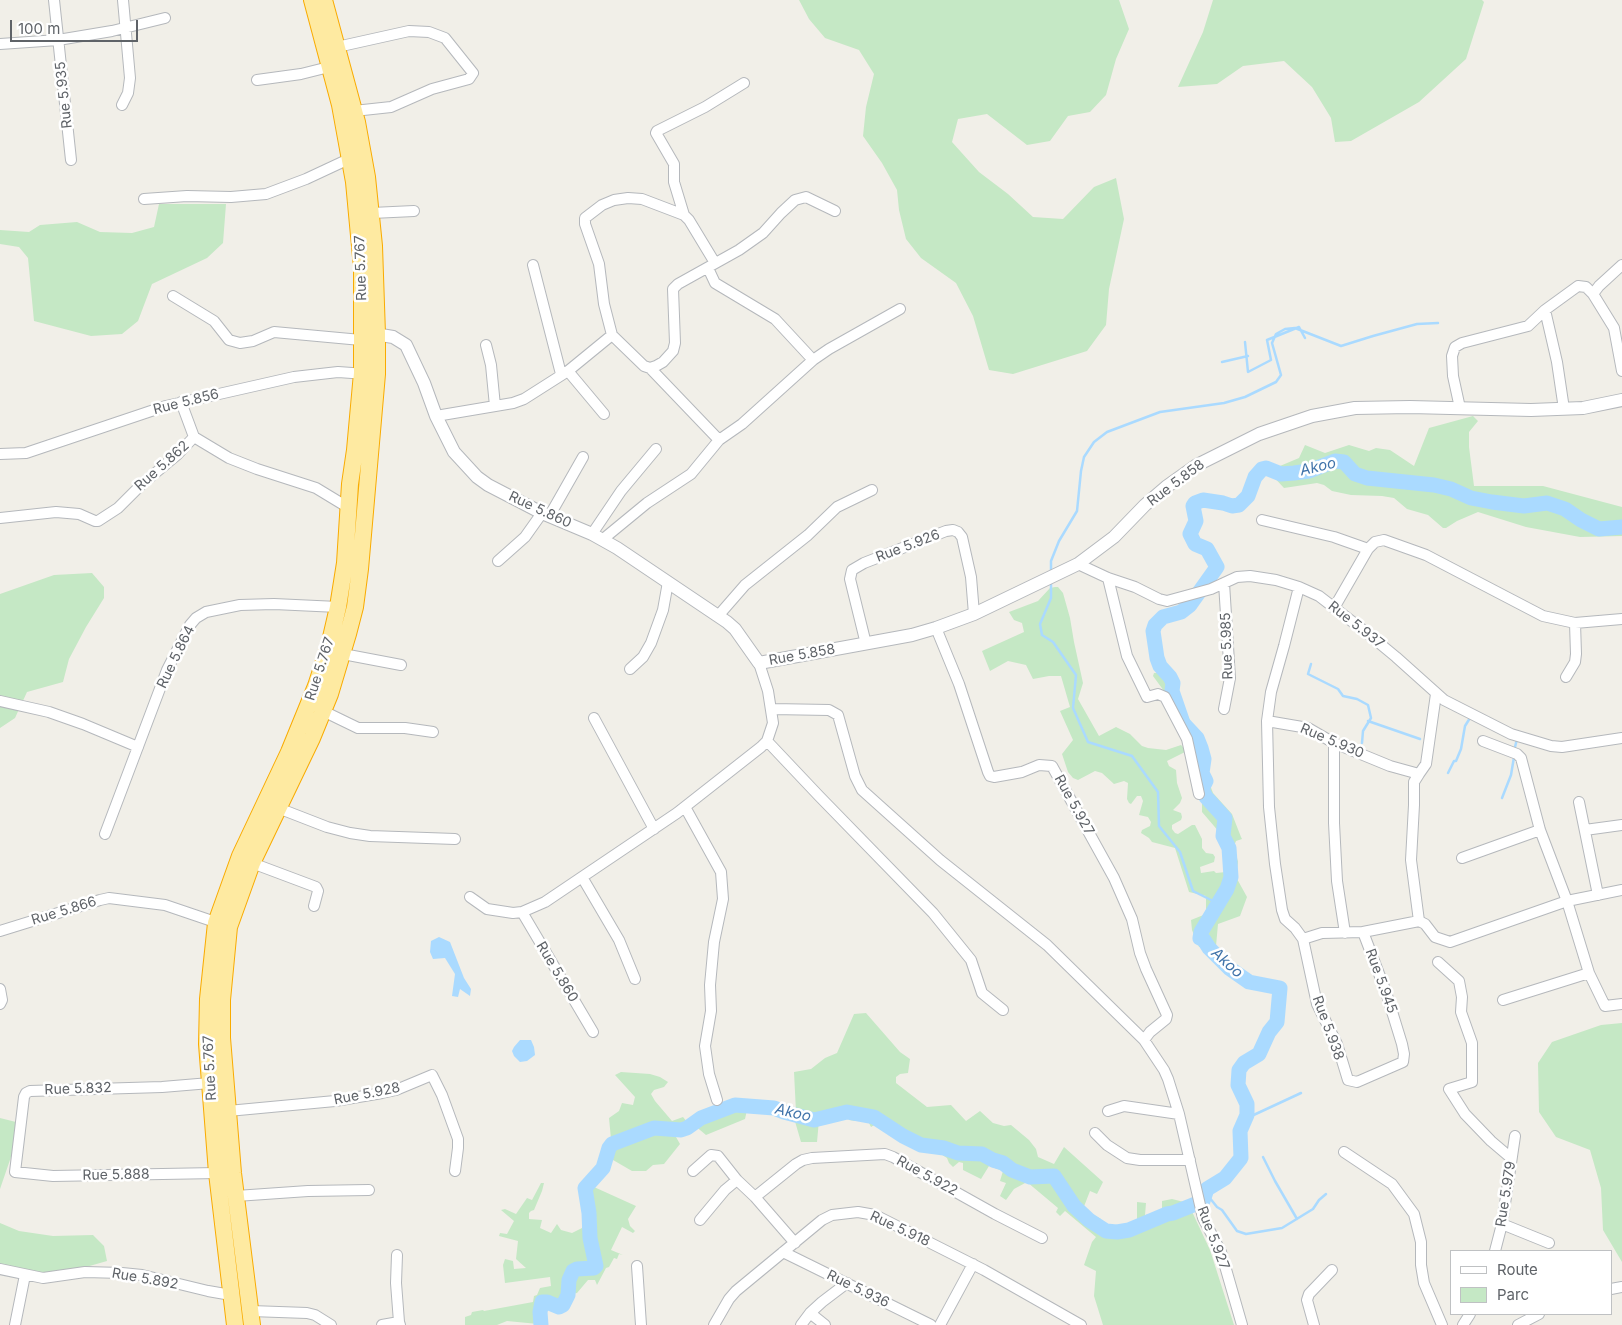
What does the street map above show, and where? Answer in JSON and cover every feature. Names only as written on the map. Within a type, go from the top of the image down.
[{"type":"highway","name":"Rue 5.767","points":[[312,0],[340,105],[351,158],[359,221],[367,336]]},
{"type":"highway","points":[[252,1318],[236,1196],[222,1038],[222,925],[323,711],[343,654],[355,607],[360,569],[369,374],[367,336],[374,246],[372,213],[354,111],[324,0]]},
{"type":"highway","name":"Rue 5.767","points":[[235,1325],[217,1174],[207,1044],[208,999],[222,925],[240,856],[289,752],[316,686],[329,646],[345,563],[350,484],[369,374]]},
{"type":"street","name":"Rue 5.935","points":[[54,0],[71,160]]},
{"type":"street","points":[[122,0],[130,78],[128,93],[122,104]]},
{"type":"street","points":[[0,44],[58,40],[125,28],[165,18]]},
{"type":"street","points":[[337,47],[409,31],[428,32],[445,38],[473,73],[469,79],[432,89],[391,107],[354,111]]},
{"type":"street","points":[[257,80],[293,76],[329,67]]},
{"type":"street","points":[[744,83],[704,107],[657,131],[657,136],[674,164],[674,182],[684,214],[712,265],[715,283],[775,318],[813,360]]},
{"type":"street","points":[[144,199],[187,196],[231,197],[266,194],[306,179],[351,158]]},
{"type":"street","points":[[650,368],[663,362],[673,351],[673,288],[763,233],[781,212],[795,200],[806,197],[836,211]]},
{"type":"street","points":[[684,214],[642,199],[628,198],[614,200],[602,205],[586,218],[585,224],[599,264],[604,304],[612,336],[644,366],[650,368],[719,440]]},
{"type":"street","points":[[372,213],[414,211]]},
{"type":"street","points":[[1593,294],[1622,265]]},
{"type":"street","points":[[533,266],[565,372],[604,414]]},
{"type":"street","points":[[1460,408],[1453,376],[1452,356],[1455,348],[1462,343],[1528,326],[1545,310],[1578,286],[1586,287],[1593,294],[1614,328],[1622,371]]},
{"type":"street","points":[[173,296],[214,321],[228,340],[240,343],[253,341],[274,332],[367,336]]},
{"type":"street","points":[[597,537],[691,474],[719,440],[742,424],[813,360],[900,309]]},
{"type":"street","points":[[1545,310],[1557,362],[1564,409]]},
{"type":"street","name":"Rue 5.860","points":[[367,336],[393,337],[406,346],[424,383],[436,416],[454,452],[477,476],[488,484],[546,514],[597,537],[668,582],[735,629],[758,663]]},
{"type":"street","points":[[436,416],[513,403],[524,398],[565,372],[612,336]]},
{"type":"street","points":[[486,345],[491,365],[496,406]]},
{"type":"street","name":"Rue 5.856","points":[[0,454],[26,453],[166,406],[294,377],[338,372],[369,374]]},
{"type":"street","name":"Rue 5.858","points":[[758,663],[866,644],[936,628],[974,614],[1065,572],[1078,564],[1114,537],[1145,505],[1197,465],[1225,449],[1259,434],[1312,416],[1355,408],[1584,408],[1622,400]]},
{"type":"street","points":[[181,402],[194,437]]},
{"type":"street","name":"Rue 5.862","points":[[0,518],[56,512],[78,514],[98,521],[118,508],[142,484],[177,455],[194,437],[229,458],[316,488],[349,508]]},
{"type":"street","points":[[597,537],[621,491],[656,449]]},
{"type":"street","points":[[498,560],[525,537],[546,514],[583,457]]},
{"type":"street","points":[[718,616],[745,585],[808,535],[837,507],[872,490]]},
{"type":"street","points":[[1262,520],[1334,537],[1368,549]]},
{"type":"street","name":"Rue 5.926","points":[[866,644],[850,579],[852,570],[864,563],[946,531],[953,530],[962,537],[971,577],[974,614]]},
{"type":"street","points":[[1334,608],[1368,549],[1379,540],[1397,544],[1426,555],[1542,616],[1575,623],[1622,619]]},
{"type":"street","name":"Rue 5.937","points":[[1078,564],[1159,599],[1168,601],[1204,591],[1238,577],[1250,576],[1276,580],[1298,587],[1319,596],[1396,657],[1436,694],[1462,710],[1511,734],[1550,746],[1562,747],[1622,738]]},
{"type":"street","points":[[1108,578],[1127,656],[1147,698],[1158,694],[1165,697],[1187,739],[1199,794]]},
{"type":"street","points":[[630,669],[643,657],[651,643],[663,610],[668,582]]},
{"type":"street","name":"Rue 5.985","points":[[1224,583],[1230,678],[1224,709]]},
{"type":"street","points":[[1298,587],[1271,692],[1267,721],[1269,807],[1282,910],[1285,919],[1303,939],[1322,933],[1363,932]]},
{"type":"street","name":"Rue 5.864","points":[[105,834],[167,670],[190,625],[196,618],[206,612],[240,606],[274,604],[338,607]]},
{"type":"street","points":[[1566,677],[1576,654],[1575,623]]},
{"type":"street","name":"Rue 5.927","points":[[936,628],[959,684],[990,776],[1022,772],[1039,765],[1052,766],[1114,878],[1132,919],[1146,969],[1167,1016],[1144,1040]]},
{"type":"street","points":[[343,654],[401,665]]},
{"type":"street","points":[[470,897],[487,909],[499,912],[522,912],[545,902],[685,807],[762,747],[767,740],[773,723],[768,691],[758,663]]},
{"type":"street","points":[[1436,694],[1426,764],[1414,782],[1410,860],[1419,921],[1425,924],[1434,937],[1450,942],[1567,901],[1622,890]]},
{"type":"street","points":[[0,701],[49,712],[138,747]]},
{"type":"street","name":"Rue 5.927","points":[[772,710],[829,710],[838,715],[855,776],[862,790],[940,860],[1047,945],[1144,1040],[1164,1070],[1180,1114],[1203,1218],[1221,1252],[1242,1325]]},
{"type":"street","points":[[323,711],[358,728],[405,728],[433,732]]},
{"type":"street","points":[[594,718],[654,829]]},
{"type":"street","name":"Rue 5.930","points":[[1267,721],[1308,728],[1334,743],[1390,766],[1419,774]]},
{"type":"street","points":[[767,740],[934,913],[970,960],[982,993],[1003,1010]]},
{"type":"street","points":[[1483,741],[1517,754],[1521,758],[1540,830],[1567,901],[1589,973],[1606,1006],[1622,1004]]},
{"type":"street","points":[[1334,743],[1334,823],[1338,881],[1345,933]]},
{"type":"street","points":[[1579,802],[1598,895]]},
{"type":"street","points":[[685,807],[722,872],[723,899],[714,942],[710,985],[711,1011],[705,1046],[708,1074],[717,1100]]},
{"type":"street","points":[[278,808],[327,827],[350,833],[370,836],[455,839]]},
{"type":"street","points":[[1585,830],[1622,825]]},
{"type":"street","points":[[1462,858],[1540,830]]},
{"type":"street","points":[[252,863],[316,887],[317,896],[314,906]]},
{"type":"street","points":[[582,877],[619,940],[635,979]]},
{"type":"street","name":"Rue 5.866","points":[[0,931],[109,898],[165,906],[222,925]]},
{"type":"street","name":"Rue 5.860","points":[[522,912],[594,1032]]},
{"type":"street","name":"Rue 5.945","points":[[1404,1054],[1386,992],[1363,932],[1419,921]]},
{"type":"street","name":"Rue 5.938","points":[[1303,939],[1318,1004],[1338,1044],[1348,1080],[1358,1082],[1403,1062],[1404,1054]]},
{"type":"street","points":[[1438,962],[1459,981],[1462,987],[1461,1012],[1472,1043],[1472,1082],[1449,1089],[1465,1114],[1491,1141],[1511,1158]]},
{"type":"street","points":[[1503,1000],[1589,973]]},
{"type":"street","points":[[0,989],[2,1000],[0,1004]]},
{"type":"street","name":"Rue 5.928","points":[[228,1110],[335,1101],[382,1093],[396,1090],[432,1075],[442,1095],[458,1139],[455,1171]]},
{"type":"street","name":"Rue 5.832","points":[[15,1172],[24,1097],[30,1091],[162,1087],[210,1083]]},
{"type":"street","points":[[1108,1111],[1124,1106],[1180,1114]]},
{"type":"street","points":[[1095,1133],[1107,1145],[1127,1158],[1140,1160],[1190,1160]]},
{"type":"street","name":"Rue 5.979","points":[[1495,1250],[1502,1224],[1515,1136]]},
{"type":"street","points":[[1344,1152],[1392,1184],[1414,1214],[1421,1242],[1421,1266],[1424,1283],[1442,1325]]},
{"type":"street","name":"Rue 5.922","points":[[755,1197],[803,1160],[886,1154],[994,1214],[1042,1238]]},
{"type":"street","points":[[693,1171],[711,1156],[718,1156],[737,1180],[755,1197],[795,1243]]},
{"type":"street","name":"Rue 5.888","points":[[15,1172],[53,1176],[217,1174]]},
{"type":"street","points":[[700,1220],[724,1190],[737,1180]]},
{"type":"street","points":[[236,1196],[369,1190]]},
{"type":"street","name":"Rue 5.918","points":[[714,1325],[729,1299],[736,1291],[822,1220],[832,1215],[866,1212],[973,1264],[1081,1325]]},
{"type":"street","points":[[1502,1224],[1549,1243]]},
{"type":"street","name":"Rue 5.936","points":[[784,1252],[931,1325]]},
{"type":"street","points":[[382,1325],[400,1324],[396,1283],[397,1255]]},
{"type":"street","points":[[940,1325],[973,1264]]},
{"type":"street","points":[[638,1266],[641,1325]]},
{"type":"street","name":"Rue 5.892","points":[[0,1269],[43,1278],[85,1272],[142,1275],[231,1295]]},
{"type":"street","points":[[1314,1325],[1307,1300],[1309,1294],[1332,1270]]},
{"type":"street","points":[[15,1325],[25,1275]]},
{"type":"street","points":[[800,1325],[810,1313],[847,1283]]},
{"type":"street","points":[[252,1318],[307,1313],[331,1325]]},
{"type":"street","points":[[810,1313],[826,1325]]},
{"type":"street","points":[[1518,1325],[1537,1315]]},
{"type":"green space","points":[[799,0],[1119,0],[1129,29],[1116,59],[1106,95],[1090,112],[1068,116],[1050,141],[1027,145],[987,114],[958,119],[952,142],[979,172],[1008,194],[1033,217],[1063,219],[1094,187],[1116,178],[1124,219],[1109,289],[1106,325],[1087,351],[1013,374],[989,370],[973,316],[956,283],[921,258],[906,239],[899,210],[897,190],[882,163],[863,136],[866,107],[874,74],[859,50],[825,38],[809,19]]},
{"type":"green space","points":[[1213,0],[1482,0],[1484,2],[1466,59],[1419,102],[1351,141],[1335,142],[1331,118],[1312,87],[1284,61],[1243,66],[1217,84],[1178,87],[1203,32]]},
{"type":"green space","points":[[159,204],[226,204],[223,243],[207,258],[152,284],[138,321],[122,334],[91,336],[34,321],[28,258],[19,247],[0,244],[0,230],[29,232],[40,225],[77,222],[100,232],[132,233],[154,227]]},
{"type":"green space","points":[[1473,416],[1478,421],[1469,432],[1474,486],[1543,486],[1622,507],[1622,536],[1580,537],[1526,527],[1478,512],[1443,528],[1428,515],[1407,509],[1394,498],[1351,495],[1332,491],[1324,485],[1317,483],[1284,488],[1268,471],[1299,458],[1305,445],[1325,453],[1349,445],[1369,451],[1376,448],[1390,450],[1414,466],[1429,428]]},
{"type":"green space","points":[[92,573],[104,587],[104,598],[69,659],[63,682],[27,692],[15,718],[0,728],[0,594],[54,575]]},
{"type":"green space","points":[[1058,587],[1063,593],[1070,618],[1083,683],[1078,699],[1099,736],[1116,727],[1130,734],[1142,746],[1148,748],[1166,750],[1181,745],[1184,748],[1185,752],[1167,761],[1169,766],[1176,770],[1177,783],[1182,798],[1173,810],[1181,813],[1182,817],[1181,820],[1172,825],[1172,829],[1178,834],[1195,825],[1202,839],[1202,848],[1206,853],[1213,854],[1215,857],[1214,862],[1200,867],[1201,873],[1226,872],[1225,842],[1220,833],[1202,812],[1202,794],[1197,768],[1200,758],[1198,752],[1183,731],[1164,691],[1153,676],[1154,673],[1159,673],[1174,690],[1204,747],[1207,777],[1213,793],[1232,814],[1242,839],[1236,841],[1234,846],[1238,862],[1236,877],[1247,897],[1240,916],[1218,924],[1216,946],[1199,947],[1192,930],[1191,920],[1206,914],[1206,896],[1189,892],[1175,848],[1152,842],[1141,833],[1142,830],[1150,826],[1151,822],[1148,817],[1139,815],[1143,801],[1141,796],[1137,796],[1131,804],[1127,799],[1128,783],[1124,781],[1114,784],[1102,773],[1095,771],[1078,780],[1073,778],[1068,772],[1062,754],[1073,740],[1060,711],[1070,707],[1061,676],[1033,679],[1026,665],[1008,661],[990,671],[982,651],[1024,632],[1022,623],[1014,620],[1009,612],[1038,601],[1050,588]]},
{"type":"green space","points":[[866,1013],[900,1052],[910,1059],[908,1073],[900,1074],[896,1077],[896,1083],[927,1107],[951,1105],[966,1121],[980,1111],[993,1123],[1004,1126],[1011,1125],[1029,1140],[1036,1149],[1038,1157],[1054,1164],[1064,1147],[1103,1182],[1097,1194],[1090,1191],[1083,1209],[1101,1219],[1101,1226],[1119,1228],[1137,1221],[1137,1202],[1146,1203],[1145,1215],[1162,1212],[1162,1201],[1172,1199],[1188,1203],[1210,1250],[1234,1325],[1103,1325],[1094,1296],[1096,1271],[1084,1265],[1092,1242],[1096,1237],[1065,1211],[1060,1216],[1056,1212],[1058,1208],[1027,1182],[1014,1189],[1006,1200],[1000,1196],[1006,1183],[1000,1181],[1003,1171],[989,1166],[981,1179],[963,1170],[963,1163],[959,1162],[953,1167],[947,1158],[936,1151],[911,1145],[889,1130],[876,1124],[871,1127],[864,1118],[858,1117],[856,1121],[849,1120],[848,1114],[823,1118],[819,1120],[817,1142],[801,1142],[794,1118],[769,1110],[747,1110],[745,1119],[706,1135],[694,1125],[691,1126],[676,1137],[680,1144],[664,1164],[653,1165],[646,1171],[632,1171],[613,1160],[609,1118],[619,1111],[622,1103],[633,1105],[635,1097],[615,1075],[621,1072],[650,1074],[668,1082],[664,1087],[654,1090],[651,1094],[672,1121],[683,1117],[688,1123],[710,1110],[728,1104],[750,1103],[754,1105],[785,1106],[786,1112],[796,1112],[794,1072],[811,1069],[825,1058],[837,1053],[854,1014]]},
{"type":"green space","points":[[1622,1023],[1622,1262],[1603,1230],[1601,1188],[1590,1150],[1556,1137],[1539,1112],[1538,1063],[1552,1042],[1601,1025]]},
{"type":"green space","points":[[0,1118],[16,1122],[12,1154],[0,1189]]},
{"type":"green space","points":[[541,1183],[544,1183],[542,1191],[534,1210],[529,1213],[529,1219],[542,1220],[540,1228],[551,1233],[557,1224],[561,1230],[572,1233],[582,1228],[583,1223],[587,1222],[587,1234],[593,1262],[579,1265],[572,1269],[560,1300],[543,1298],[540,1300],[538,1324],[507,1321],[497,1325],[465,1325],[465,1317],[471,1315],[472,1312],[533,1302],[534,1296],[537,1295],[540,1288],[551,1286],[550,1277],[505,1283],[503,1265],[505,1259],[513,1261],[514,1269],[526,1268],[516,1259],[518,1241],[499,1236],[500,1233],[507,1234],[514,1221],[501,1210],[505,1209],[516,1214],[527,1198],[532,1200]]},
{"type":"green space","points":[[591,1187],[636,1206],[628,1219],[630,1226],[635,1231],[633,1233],[622,1227],[611,1250],[623,1255],[619,1254],[617,1259],[614,1258],[597,1285],[595,1280],[588,1280],[577,1293],[572,1294],[571,1287],[576,1273],[590,1272],[599,1267],[592,1240]]},
{"type":"green space","points":[[0,1223],[19,1231],[53,1236],[93,1235],[104,1246],[107,1261],[65,1273],[34,1274],[0,1264]]},
{"type":"water","points":[[439,937],[450,942],[464,978],[471,989],[470,996],[460,989],[458,997],[452,996],[455,974],[445,958],[433,959],[430,952],[431,941]]},
{"type":"water","points":[[520,1040],[531,1040],[534,1047],[535,1055],[527,1061],[520,1062],[512,1051]]},
{"type":"waterway","name":"Akoo","points":[[1051,572],[1051,561],[1059,541],[1077,511],[1084,457],[1094,442],[1107,432],[1160,412],[1224,403],[1245,397],[1276,382],[1281,375],[1272,343],[1276,334],[1285,329],[1295,328],[1341,346],[1417,324],[1438,323]]},
{"type":"waterway","points":[[1245,342],[1248,372],[1271,360],[1267,340],[1299,327],[1305,338]]},
{"type":"waterway","points":[[1222,362],[1248,356]]},
{"type":"waterway","name":"Akoo","points":[[541,1325],[540,1312],[542,1302],[559,1307],[563,1305],[568,1295],[569,1280],[573,1271],[594,1268],[596,1266],[590,1238],[585,1188],[603,1168],[612,1144],[654,1128],[681,1130],[701,1118],[735,1105],[774,1108],[814,1120],[847,1112],[874,1117],[921,1145],[944,1148],[958,1153],[982,1154],[1030,1177],[1054,1176],[1074,1206],[1089,1220],[1106,1231],[1129,1230],[1203,1201],[1207,1189],[1225,1178],[1241,1158],[1240,1131],[1247,1115],[1247,1104],[1238,1085],[1239,1070],[1244,1063],[1259,1054],[1269,1032],[1277,1022],[1280,988],[1249,982],[1229,968],[1200,938],[1201,932],[1227,889],[1231,877],[1229,848],[1223,836],[1225,818],[1203,791],[1206,781],[1202,773],[1204,759],[1201,748],[1197,738],[1183,723],[1172,691],[1173,683],[1160,666],[1157,658],[1153,631],[1155,625],[1163,617],[1181,612],[1190,605],[1217,567],[1207,549],[1195,544],[1190,534],[1196,521],[1193,506],[1195,503],[1203,500],[1232,506],[1239,505],[1248,496],[1255,477],[1262,469],[1266,468],[1281,474],[1294,473],[1309,471],[1335,461],[1344,462],[1355,474],[1367,478],[1434,485],[1451,489],[1471,498],[1492,502],[1524,506],[1547,503],[1565,509],[1599,529],[1622,527]]},
{"type":"waterway","points":[[1051,582],[1051,598],[1040,624],[1042,635],[1053,642],[1076,675],[1073,708],[1088,742],[1132,756],[1158,792],[1159,826],[1180,852],[1193,891],[1217,903]]},
{"type":"waterway","points":[[1311,664],[1308,674],[1338,689],[1343,696],[1357,699],[1368,705],[1371,718],[1363,731],[1362,743]]},
{"type":"waterway","points":[[1448,773],[1461,749],[1465,726],[1470,718]]},
{"type":"waterway","points":[[1368,721],[1420,739]]},
{"type":"waterway","points":[[1514,751],[1517,739]]},
{"type":"waterway","points":[[1502,798],[1511,775],[1514,757]]},
{"type":"waterway","points":[[1245,1119],[1301,1093]]},
{"type":"waterway","points":[[1263,1157],[1297,1219]]},
{"type":"waterway","points":[[1206,1196],[1222,1210],[1237,1231],[1246,1234],[1282,1228],[1313,1209],[1326,1194]]}]
